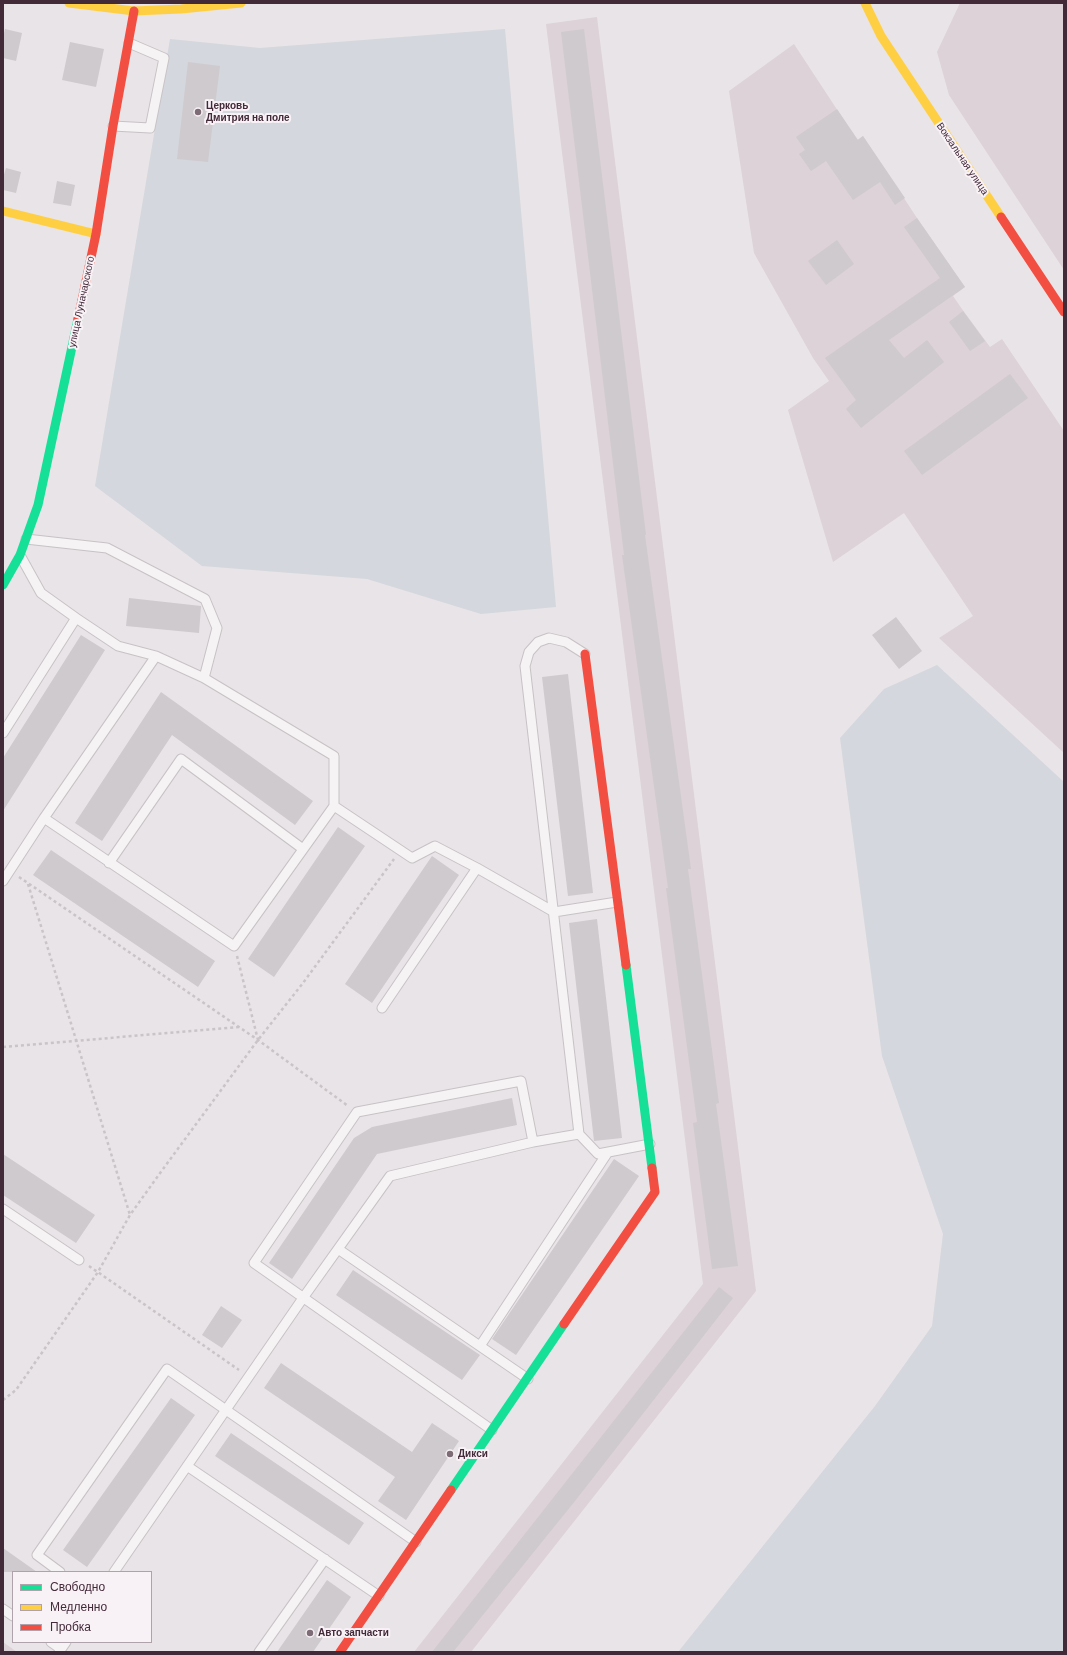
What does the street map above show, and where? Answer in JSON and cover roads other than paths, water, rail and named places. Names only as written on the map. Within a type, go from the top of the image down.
[{"type":"street","points":[[69,3],[134,11],[181,9],[241,3]]},
{"type":"street","name":"Вокзальная улица","points":[[865,3],[881,36],[1064,312]]},
{"type":"street","name":"улица Луначарского","points":[[3,585],[20,555],[38,505],[96,234],[113,126],[134,11]]},
{"type":"street","points":[[3,211],[96,234]]},
{"type":"street","points":[[340,1652],[655,1192],[650,1144],[585,654]]},
{"type":"lane","points":[[113,126],[150,128],[164,58],[129,42]]},
{"type":"lane","points":[[26,539],[107,548],[205,599],[218,628],[204,678]]},
{"type":"lane","points":[[20,555],[42,594],[118,646],[156,656],[204,678],[334,756],[334,806],[234,946],[44,818]]},
{"type":"lane","points":[[3,733],[76,618]]},
{"type":"lane","points":[[585,654],[566,642],[549,638],[538,642],[529,652],[525,666],[579,1134],[598,1154],[650,1144]]},
{"type":"lane","points":[[3,881],[6,869],[44,818],[156,656]]},
{"type":"lane","points":[[109,862],[181,760],[303,848]]},
{"type":"lane","points":[[334,806],[412,858],[435,846],[554,912],[618,902]]},
{"type":"lane","points":[[382,1008],[477,868]]},
{"type":"lane","points":[[492,1430],[254,1263],[357,1112],[521,1081],[533,1142]]},
{"type":"lane","points":[[115,1571],[303,1298],[390,1176],[533,1142],[579,1134]]},
{"type":"lane","points":[[480,1346],[608,1152]]},
{"type":"lane","points":[[3,1209],[79,1260]]},
{"type":"lane","points":[[338,1249],[528,1379]]},
{"type":"lane","points":[[58,1571],[36,1556],[167,1369],[416,1542]]},
{"type":"lane","points":[[187,1466],[379,1596]]},
{"type":"lane","points":[[259,1652],[325,1559]]},
{"type":"lane","points":[[3,1609],[12,1615]]},
{"type":"lane","points":[[53,1643],[62,1648]]},
{"type":"place","name":"Церковь Дмитрия на поле","points":[[198,112]]},
{"type":"place","name":"Дикси","points":[[450,1454]]},
{"type":"place","name":"Авто запчасти","points":[[310,1633]]}]
